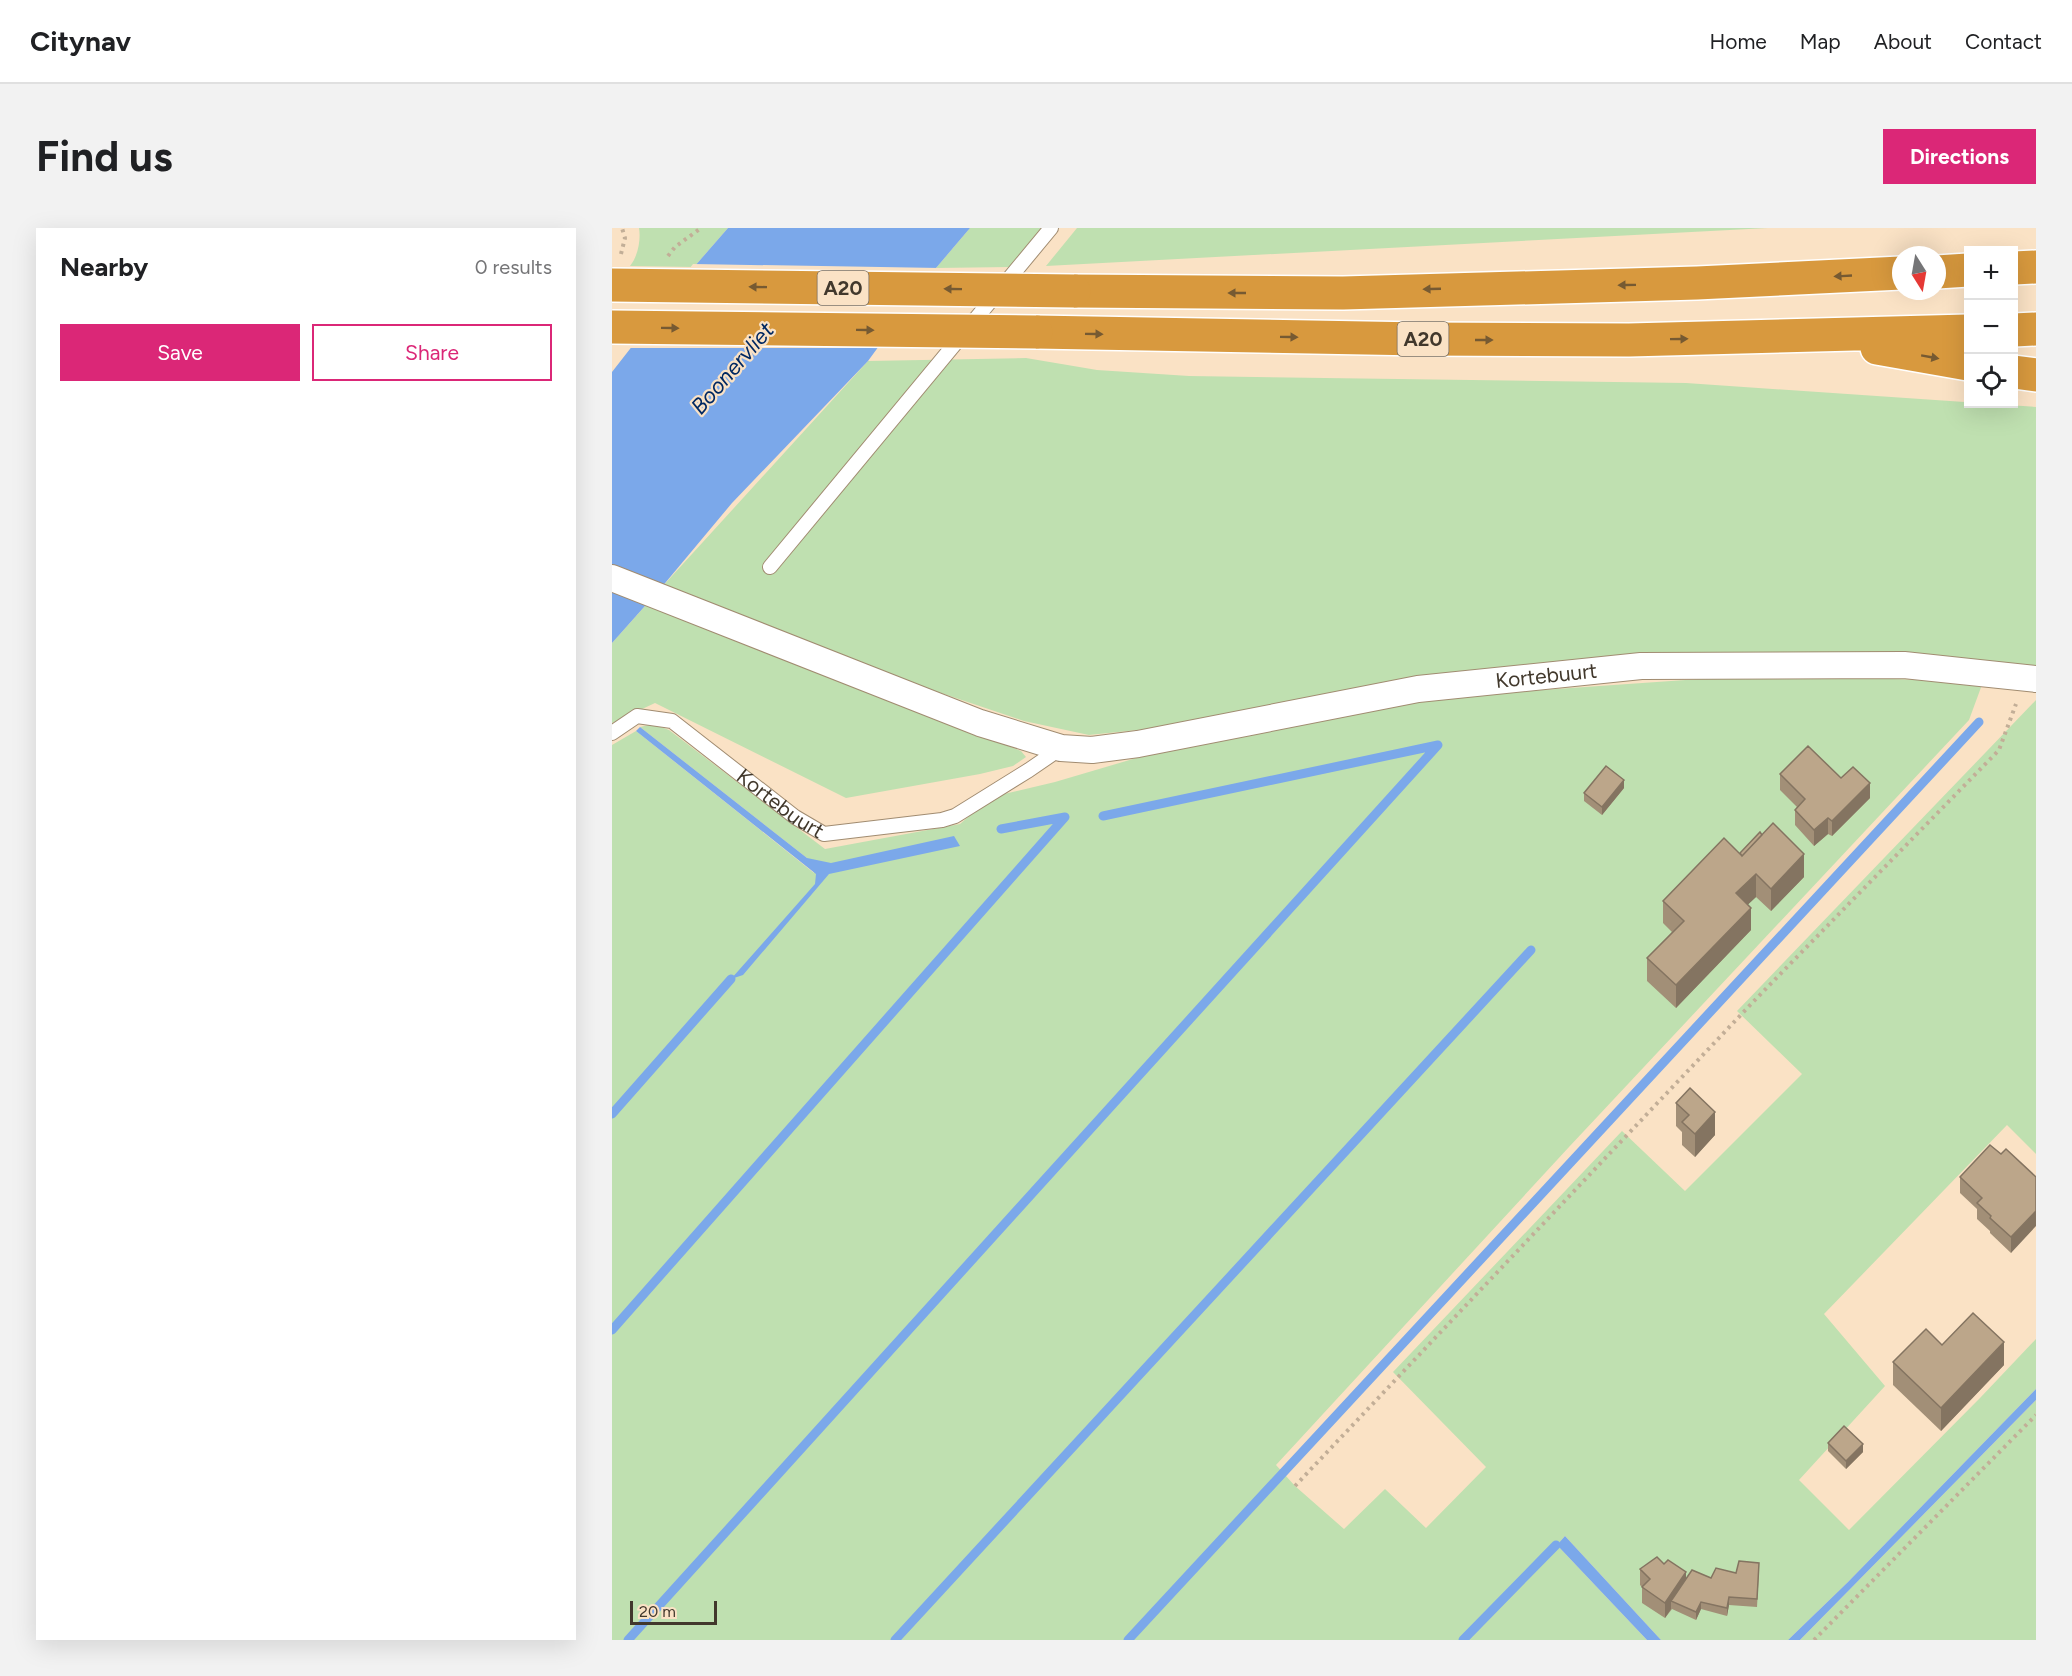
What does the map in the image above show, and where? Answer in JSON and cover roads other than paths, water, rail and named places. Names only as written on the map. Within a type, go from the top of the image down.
[{"type":"highway","points":[[2018,268],[2036,267]]},
{"type":"highway","points":[[1946,271],[1964,270]]},
{"type":"highway","name":"A20","points":[[614,273],[1074,291],[1343,293],[1697,283],[1892,273]]},
{"type":"highway","name":"A20","points":[[612,327],[1629,340],[1964,331]]},
{"type":"highway","points":[[2018,330],[2036,329]]},
{"type":"highway","name":"A20","points":[[1810,336],[1964,363]]},
{"type":"highway","points":[[2018,373],[2036,375]]},
{"type":"street","name":"Kortebuurt","points":[[612,578],[980,723],[1061,748],[1092,750],[1138,744],[1418,689],[1641,666],[1904,665],[2031,679]]},
{"type":"lane","points":[[771,567],[1051,228]]},
{"type":"lane","name":"Kortebuurt","points":[[612,733],[637,716],[672,721],[795,817],[824,834],[942,820],[955,816],[1061,748]]},
{"type":"water","name":"Boonervliet","points":[[728,228],[970,228],[936,268],[868,361],[732,503],[612,643],[612,372],[694,267]]},
{"type":"water","points":[[640,727],[807,858],[831,863],[954,836],[960,846],[829,874],[743,975],[731,979],[815,884],[816,874],[636,731]]},
{"type":"water","points":[[2036,1389],[2036,1400],[1800,1640],[1788,1640],[1848,1582]]},
{"type":"water","points":[[1565,1536],[1661,1640],[1647,1640],[1557,1545]]},
{"type":"waterway","points":[[1128,1640],[1979,722]]},
{"type":"waterway","points":[[628,1640],[1438,745],[1103,816]]},
{"type":"waterway","points":[[1001,829],[1065,817]]},
{"type":"waterway","points":[[612,1330],[1065,817]]},
{"type":"waterway","points":[[895,1640],[1531,950]]},
{"type":"waterway","points":[[612,1114],[731,979]]},
{"type":"waterway","points":[[1463,1640],[1556,1545]]}]
